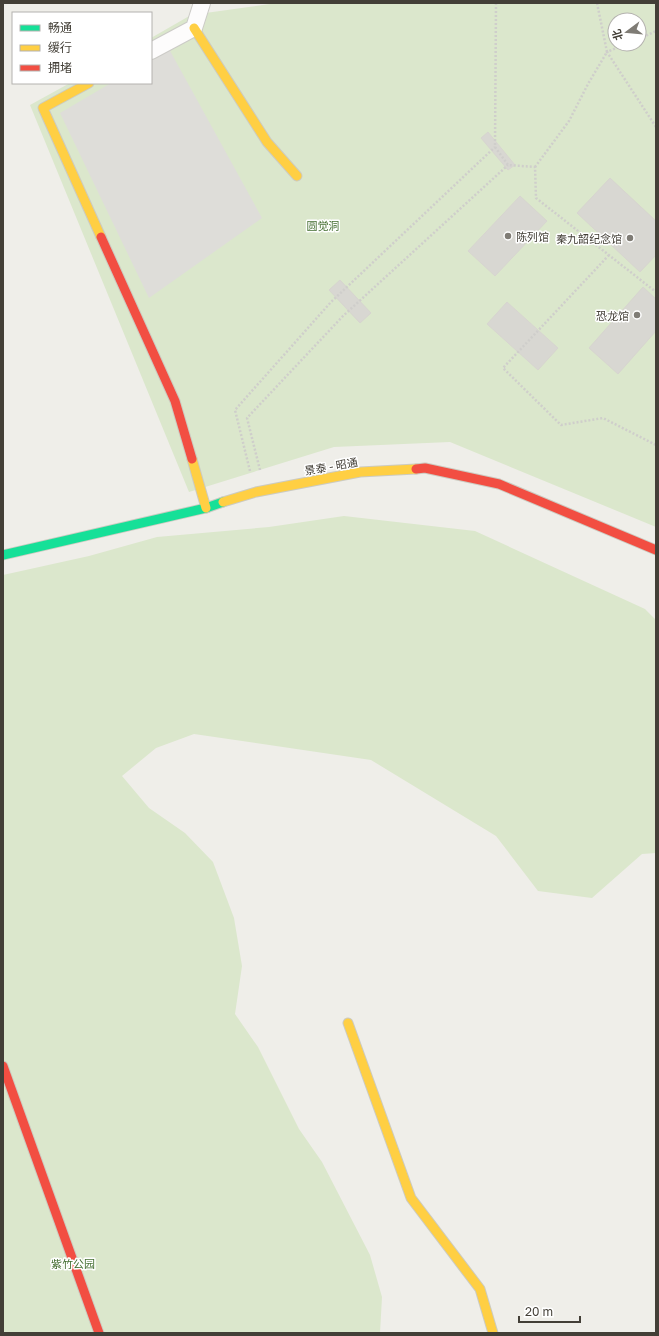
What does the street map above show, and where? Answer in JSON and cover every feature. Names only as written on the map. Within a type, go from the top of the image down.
[{"type":"main road","points":[[194,28],[268,142],[297,176]]},
{"type":"main road","points":[[87,84],[43,108],[174,401],[206,508]]},
{"type":"main road","name":"景泰 - 昭通","points":[[3,555],[206,508],[256,492],[360,472],[425,468],[499,484],[656,550]]},
{"type":"main road","points":[[348,1023],[411,1198],[480,1290],[493,1333]]},
{"type":"main road","points":[[3,1066],[100,1333]]},
{"type":"street","points":[[152,49],[194,28],[202,3]]},
{"type":"path","points":[[496,3],[495,147],[508,164],[535,167]]},
{"type":"path","points":[[597,3],[607,52],[656,127]]},
{"type":"path","points":[[607,52],[588,84],[569,121],[535,167],[536,198],[656,292]]},
{"type":"path","points":[[256,492],[235,410],[331,302],[495,147]]},
{"type":"path","points":[[266,490],[247,418],[343,316],[508,164]]},
{"type":"path","points":[[609,255],[503,368],[561,425],[603,418],[656,444]]},
{"type":"green space","name":"圆觉洞","points":[[277,3],[656,3],[656,527],[450,442],[334,447],[189,492],[30,105],[68,84],[152,84],[152,37],[191,15]]},
{"type":"green space","name":"紫竹公园","points":[[344,516],[475,531],[645,609],[656,620],[656,853],[642,854],[592,898],[538,891],[496,836],[371,760],[194,734],[156,748],[122,776],[149,808],[185,833],[213,862],[234,918],[242,966],[235,1014],[258,1047],[299,1129],[322,1162],[370,1255],[382,1297],[380,1333],[3,1333],[3,575],[89,556],[157,537],[269,527]]},
{"type":"shaded area","points":[[169,49],[262,218],[149,298],[60,113],[109,84],[152,84],[152,58]]},
{"type":"building","points":[[488,132],[515,165],[508,170],[481,138]]},
{"type":"building","name":"秦九韶纪念馆","points":[[610,178],[656,221],[656,255],[640,272],[577,213]]},
{"type":"building","name":"陈列馆","points":[[520,196],[547,221],[495,276],[468,251]]},
{"type":"building","points":[[340,280],[371,313],[360,323],[329,290]]},
{"type":"building","name":"恐龙馆","points":[[643,287],[656,299],[656,331],[618,374],[589,348]]},
{"type":"building","points":[[507,302],[558,348],[538,370],[487,324]]},
{"type":"traffic: fast","points":[[3,555],[206,508],[223,502]]},
{"type":"traffic: slow","points":[[194,28],[267,142],[297,176]]},
{"type":"traffic: slow","points":[[87,84],[43,108],[101,237]]},
{"type":"traffic: slow","points":[[192,459],[206,508]]},
{"type":"traffic: slow","points":[[223,502],[256,492],[360,472],[416,469]]},
{"type":"traffic: slow","points":[[348,1023],[411,1198],[480,1289],[493,1333]]},
{"type":"traffic: jam","points":[[101,237],[175,401],[192,459]]},
{"type":"traffic: jam","points":[[416,469],[425,468],[499,484],[656,550]]},
{"type":"traffic: jam","points":[[3,1066],[99,1333]]},
{"type":"place","name":"陈列馆","points":[[508,236]]},
{"type":"place","name":"秦九韶纪念馆","points":[[630,238]]},
{"type":"place","name":"恐龙馆","points":[[637,315]]}]
